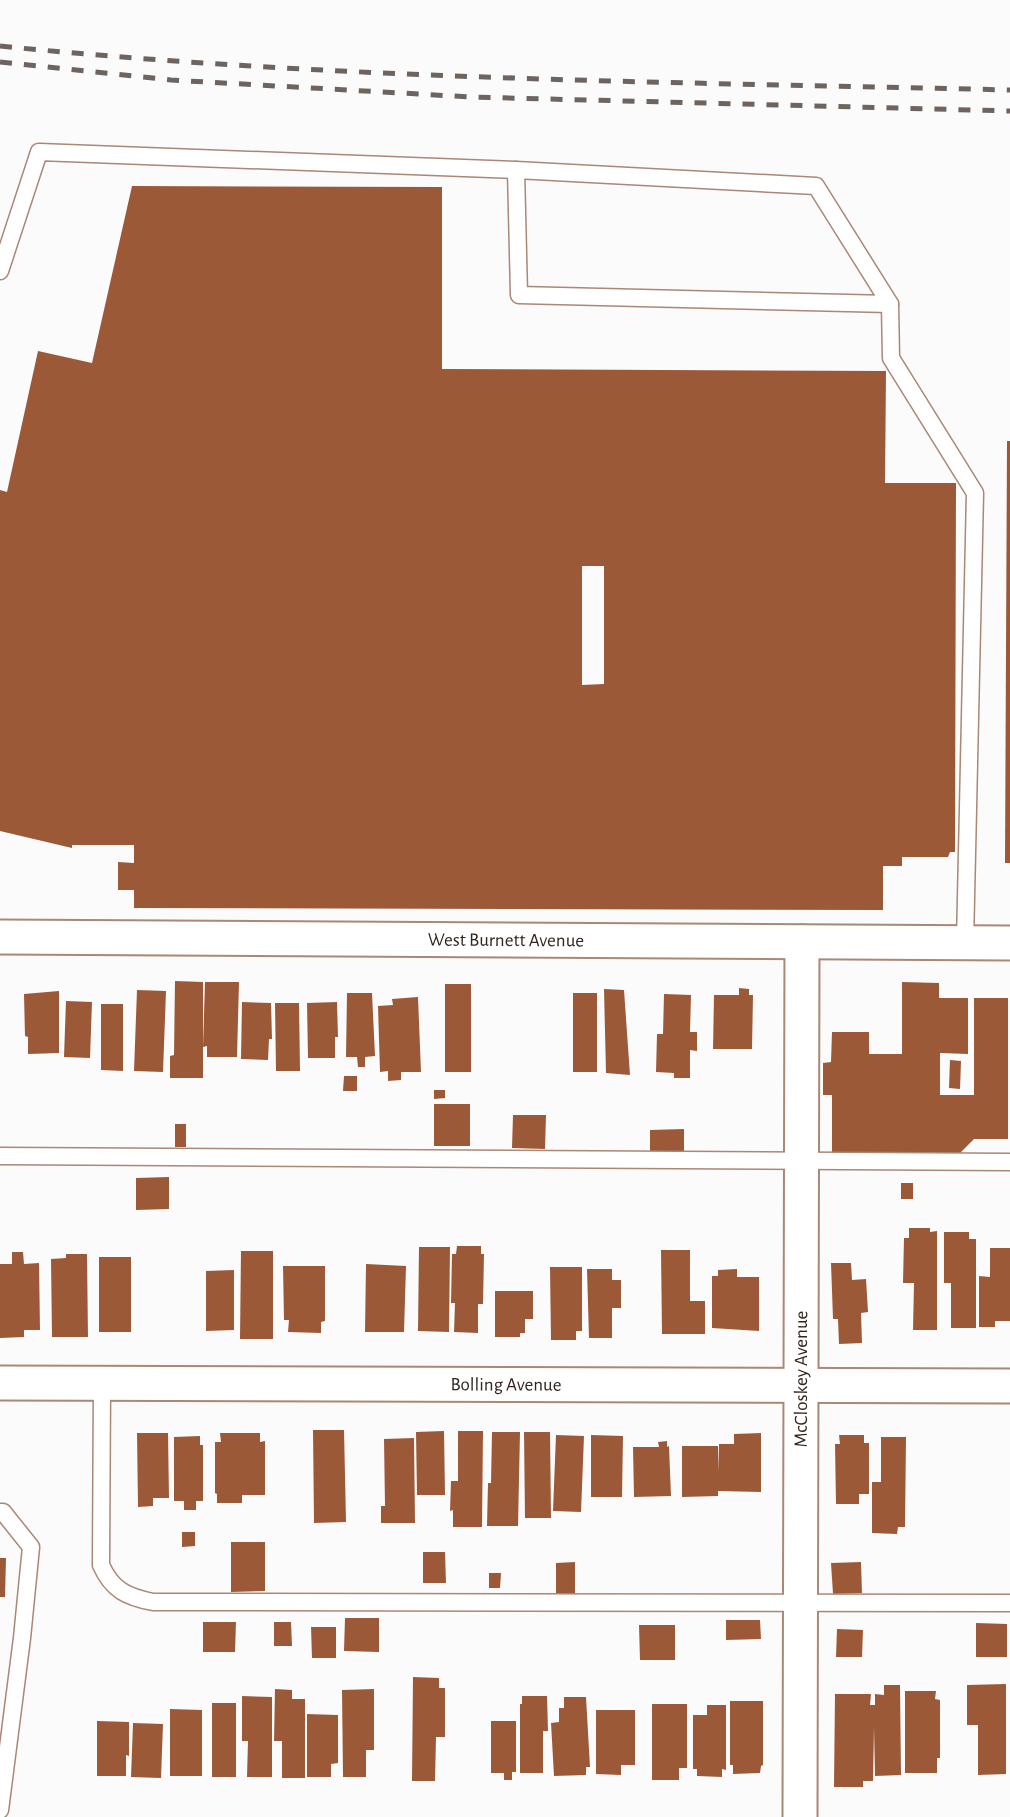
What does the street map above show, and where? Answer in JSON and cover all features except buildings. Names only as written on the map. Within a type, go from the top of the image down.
[{"type":"street","name":"West Burnett Avenue","points":[[0,937],[1010,943]]},
{"type":"street","name":"McCloskey Avenue","points":[[800,1817],[802,942]]},
{"type":"street","name":"Bolling Avenue","points":[[0,1383],[1010,1386]]},
{"type":"lane","points":[[0,271],[39,152],[516,170],[816,186],[890,304],[891,358],[975,493],[965,943]]},
{"type":"lane","points":[[516,170],[519,295],[890,304]]},
{"type":"lane","points":[[0,1156],[1010,1162]]},
{"type":"lane","points":[[102,1383],[101,1565],[108,1581],[138,1600],[292,1604],[1010,1603]]},
{"type":"lane","points":[[0,1512],[3,1512],[30,1547],[4,1741],[0,1810]]},
{"type":"railway","points":[[0,46],[378,73],[631,82],[1010,90]]},
{"type":"railway","points":[[0,62],[171,80],[471,97],[1010,111]]}]
